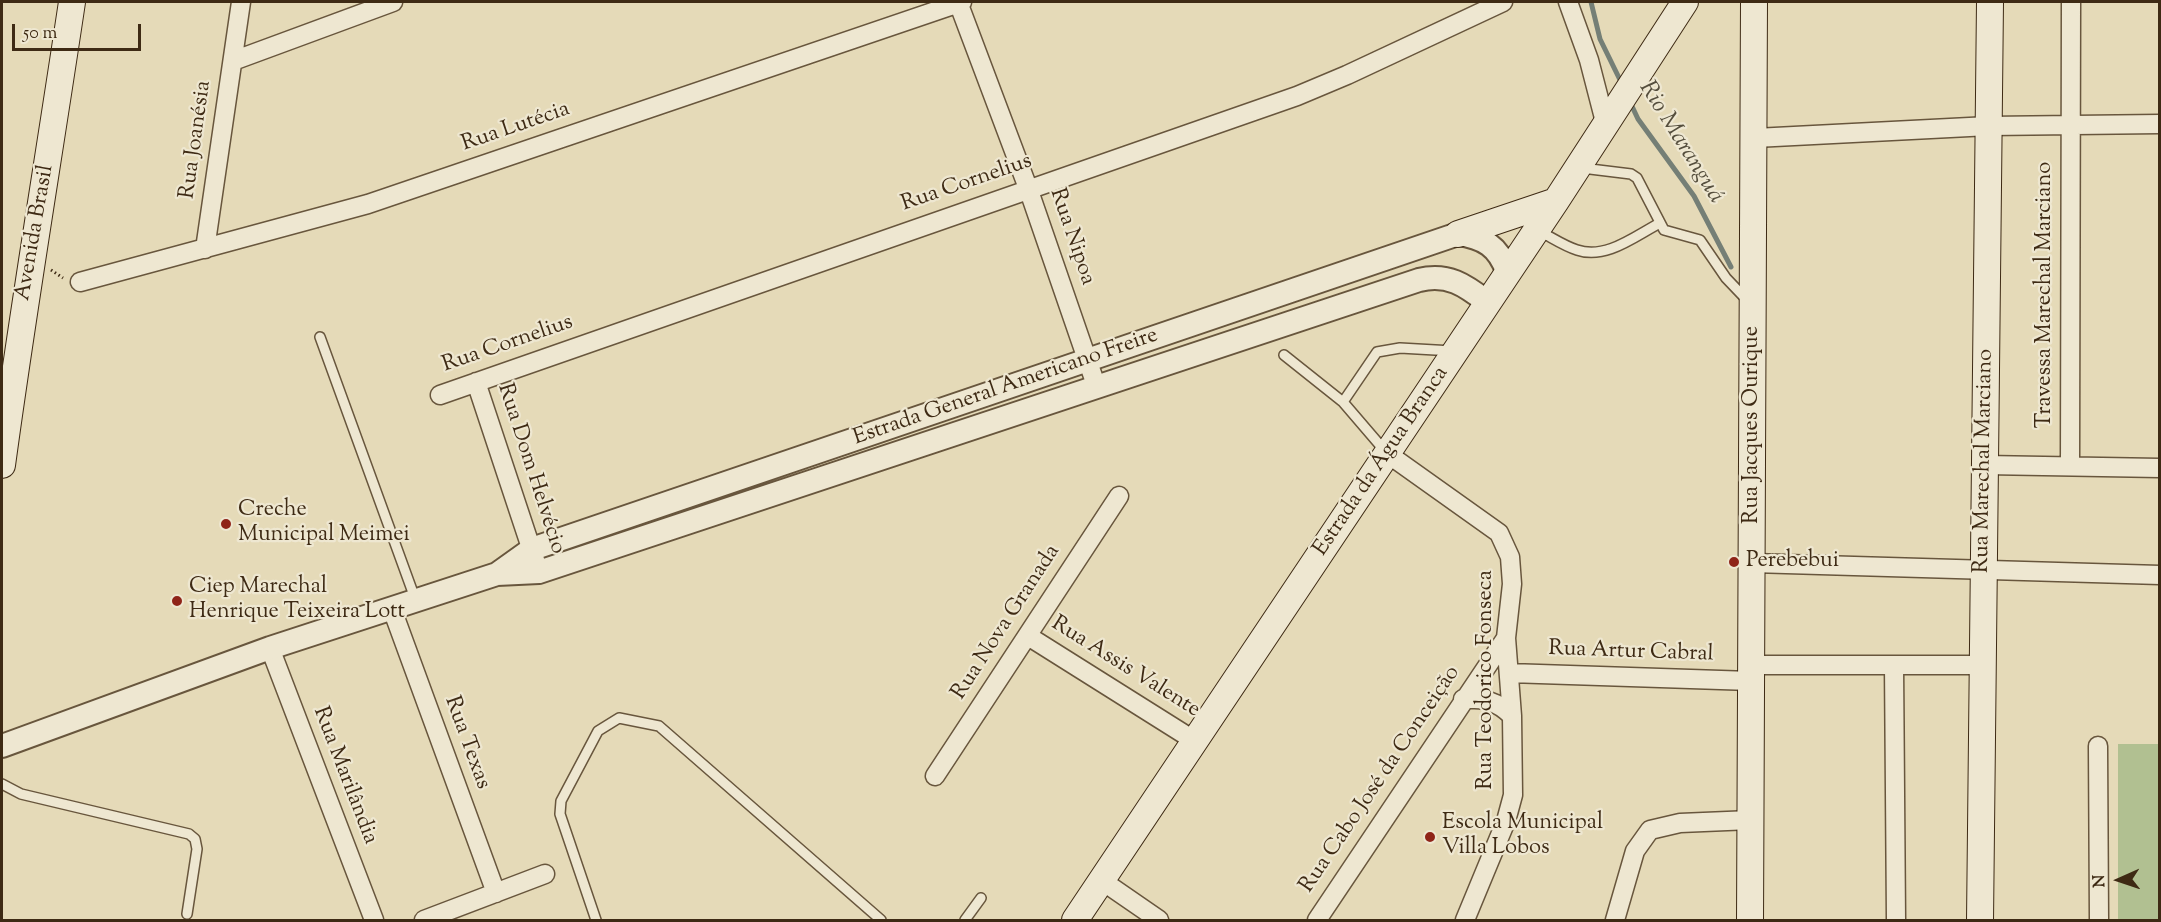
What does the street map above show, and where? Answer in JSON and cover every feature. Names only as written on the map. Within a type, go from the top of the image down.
[{"type":"main road","name":"Avenida Brasil","points":[[2,465],[25,294],[37,242],[72,2]]},
{"type":"main road","name":"Estrada da Água Branca","points":[[1075,921],[1388,454],[1507,271],[1556,201],[1685,2]]},
{"type":"main road","name":"Rua Jacques Ourique","points":[[1750,921],[1754,2]]},
{"type":"main road","name":"Rua Marechal Marciano","points":[[1980,921],[1990,2]]},
{"type":"main road","points":[[1458,234],[1556,201]]},
{"type":"main road","points":[[3,316],[25,294]]},
{"type":"street","name":"Rua Joanésia","points":[[205,249],[241,2]]},
{"type":"street","points":[[233,62],[393,2]]},
{"type":"street","name":"Rua Nipoa","points":[[959,2],[1028,188],[1096,388]]},
{"type":"street","name":"Rua Lutécia","points":[[80,282],[368,204],[959,2]]},
{"type":"street","name":"Rua Cornelius","points":[[440,394],[1297,96],[1503,2]]},
{"type":"street","points":[[1568,2],[1609,116]]},
{"type":"street","name":"Travessa Marechal Marciano","points":[[2070,465],[2071,2]]},
{"type":"street","points":[[1755,138],[1989,126],[2160,124]]},
{"type":"street","points":[[1458,234],[1488,242],[1499,253],[1507,271]]},
{"type":"street","name":"Estrada General Americano Freire","points":[[497,574],[532,549],[1458,234]]},
{"type":"street","name":"Estrada General Americano Freire","points":[[6,741],[270,648],[497,574],[539,572],[1429,277],[1457,281],[1487,302]]},
{"type":"street","name":"Rua Dom Helvécio","points":[[476,382],[539,572]]},
{"type":"street","name":"Rua Teodorico Fonseca","points":[[1388,454],[1499,533],[1510,557],[1512,584],[1506,638],[1512,716],[1513,795],[1506,821],[1465,921]]},
{"type":"street","points":[[1985,465],[2160,468]]},
{"type":"street","name":"Rua Nova Granada","points":[[935,776],[1119,496]]},
{"type":"street","points":[[1752,563],[2160,575]]},
{"type":"street","name":"Rua Texas","points":[[392,609],[496,893]]},
{"type":"street","name":"Rua Assis Valente","points":[[1028,636],[1196,741]]},
{"type":"street","name":"Rua Cabo José da Conceição","points":[[1317,921],[1463,699],[1506,638]]},
{"type":"street","name":"Rua Marilândia","points":[[270,648],[374,921]]},
{"type":"street","points":[[1894,665],[1896,921]]},
{"type":"street","name":"Rua Artur Cabral","points":[[1509,673],[1751,673],[1894,665],[1983,665]]},
{"type":"street","points":[[1463,699],[1490,700],[1502,706],[1512,716]]},
{"type":"street","points":[[2098,746],[2099,921]]},
{"type":"street","points":[[1615,921],[1635,851],[1650,830],[1680,823],[1751,820]]},
{"type":"street","points":[[424,921],[545,874]]},
{"type":"street","points":[[1101,880],[1159,921]]},
{"type":"lane","points":[[1576,168],[1631,174],[1637,177],[1664,230],[1700,240],[1726,278],[1754,307]]},
{"type":"lane","points":[[1536,230],[1577,250],[1596,253],[1611,249],[1660,223]]},
{"type":"lane","points":[[320,337],[417,601]]},
{"type":"lane","points":[[1343,402],[1377,352],[1400,348],[1455,351]]},
{"type":"lane","points":[[1284,355],[1343,402],[1388,454]]},
{"type":"lane","points":[[596,921],[560,814],[561,801],[598,731],[619,718],[659,726],[881,921]]},
{"type":"lane","points":[[2,784],[21,795],[189,834],[195,839],[197,849],[187,914]]},
{"type":"lane","points":[[965,921],[981,898]]},
{"type":"green space","points":[[2118,744],[2159,744],[2159,920],[2118,920]]},
{"type":"waterway","name":"Rio Maranguá","points":[[1591,2],[1600,39],[1623,86]]},
{"type":"waterway","name":"Rio Maranguá","points":[[1630,102],[1638,119],[1694,196],[1731,267]]},
{"type":"place","name":"Creche Municipal Meimei","points":[[226,524]]},
{"type":"place","name":"Perebebui","points":[[1734,562]]},
{"type":"place","name":"Ciep Marechal Henrique Teixeira Lott","points":[[177,601]]},
{"type":"place","name":"Escola Municipal Villa Lobos","points":[[1430,837]]}]
